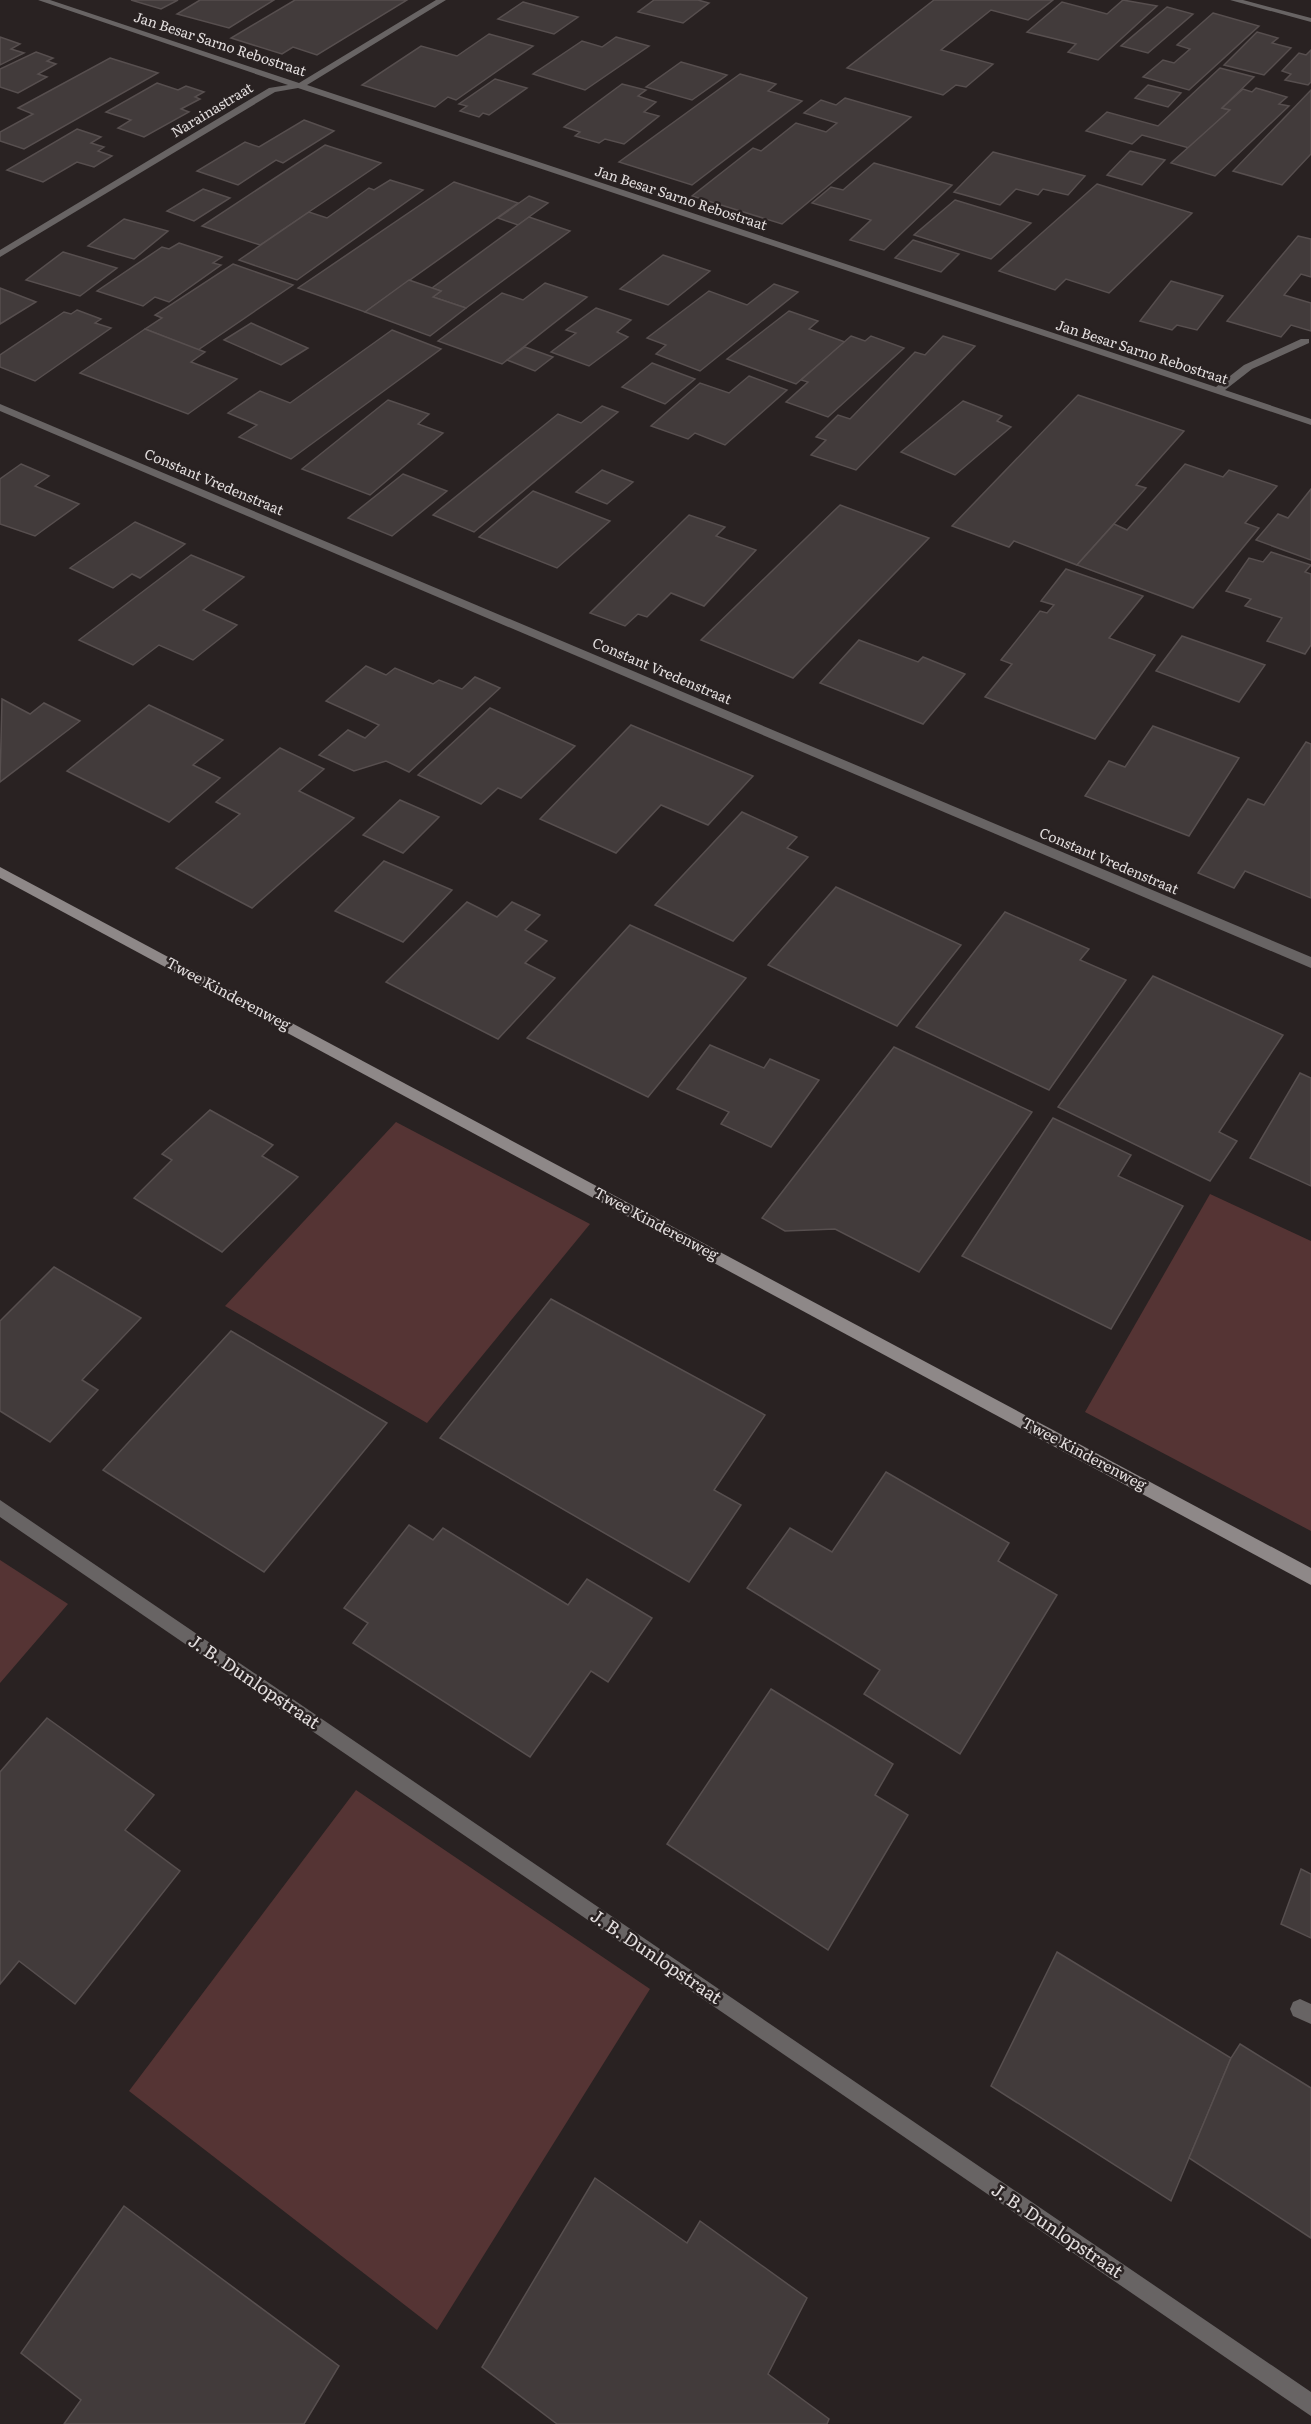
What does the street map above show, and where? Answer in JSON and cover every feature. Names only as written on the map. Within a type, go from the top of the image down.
[{"type":"street","name":"Jan Besar Sarno Rebostraat","points":[[42,0],[1311,422]]},
{"type":"street","name":"Narainastraat","points":[[0,254],[272,90],[301,85],[442,0]]},
{"type":"street","points":[[1234,0],[1311,20]]},
{"type":"street","points":[[1217,391],[1248,367],[1305,341]]},
{"type":"street","name":"Constant Vredenstraat","points":[[0,407],[1311,963]]},
{"type":"street","name":"Twee Kinderenweg","points":[[0,872],[1311,1577]]},
{"type":"street","name":"J. B. Dunlopstraat","points":[[0,1508],[1311,2405]]},
{"type":"shaded area","points":[[396,1122],[590,1224],[427,1423],[225,1306]]},
{"type":"shaded area","points":[[1210,1194],[1311,1241],[1311,1531],[1085,1412]]},
{"type":"shaded area","points":[[0,1560],[68,1604],[0,1683]]},
{"type":"shaded area","points":[[356,1790],[650,1989],[437,2330],[129,2091]]},
{"type":"building","points":[[131,0],[178,0],[161,9]]},
{"type":"building","points":[[200,0],[274,0],[229,28],[177,14]]},
{"type":"building","points":[[295,0],[407,0],[317,55],[293,47],[282,54],[231,38]]},
{"type":"building","points":[[654,0],[698,0],[709,3],[683,23],[638,12]]},
{"type":"building","points":[[934,0],[1053,0],[1028,20],[991,10],[941,50],[993,64],[966,87],[956,85],[943,95],[847,68]]},
{"type":"building","points":[[1123,0],[1157,6],[1098,60],[1068,52],[1076,44],[1027,32],[1062,2],[1107,14]]},
{"type":"building","points":[[523,2],[578,17],[554,34],[498,19]]},
{"type":"building","points":[[1167,7],[1193,14],[1148,53],[1121,46]]},
{"type":"building","points":[[1213,13],[1259,26],[1189,90],[1143,77],[1163,60],[1174,63],[1190,49],[1177,45]]},
{"type":"building","points":[[1257,32],[1278,38],[1272,43],[1291,48],[1264,75],[1224,65]]},
{"type":"building","points":[[489,34],[533,46],[456,100],[448,97],[435,107],[362,85],[421,46],[457,56]]},
{"type":"building","points":[[0,37],[20,44],[11,49],[24,53],[0,65]]},
{"type":"building","points":[[616,37],[649,46],[585,90],[533,74],[582,41],[602,47]]},
{"type":"building","points":[[1311,50],[1311,82],[1308,85],[1285,80],[1291,74],[1282,71],[1299,53],[1306,55]]},
{"type":"building","points":[[36,52],[53,58],[47,61],[56,64],[38,74],[47,77],[18,93],[0,87],[0,69]]},
{"type":"building","points":[[110,58],[158,73],[24,149],[0,141],[0,132],[33,114],[18,108]]},
{"type":"building","points":[[681,62],[727,75],[692,100],[646,87]]},
{"type":"building","points":[[1220,68],[1254,77],[1222,108],[1230,110],[1189,148],[1142,135],[1132,144],[1086,131],[1107,112],[1158,126]]},
{"type":"building","points":[[740,74],[776,84],[768,91],[802,101],[692,185],[619,162]]},
{"type":"building","points":[[495,79],[527,88],[489,115],[483,113],[479,117],[460,111],[467,106],[459,104]]},
{"type":"building","points":[[157,83],[178,90],[186,86],[204,92],[195,97],[200,99],[181,109],[189,112],[144,137],[118,128],[131,120],[106,112]]},
{"type":"building","points":[[622,84],[646,90],[638,96],[656,102],[644,112],[659,116],[624,144],[605,139],[599,143],[575,136],[580,132],[564,127]]},
{"type":"building","points":[[1148,85],[1181,93],[1168,107],[1135,98]]},
{"type":"building","points":[[1256,88],[1287,97],[1279,104],[1289,106],[1215,176],[1171,163],[1230,110],[1222,108],[1243,89],[1252,92]]},
{"type":"building","points":[[1311,90],[1311,154],[1282,185],[1233,171]]},
{"type":"building","points":[[845,98],[911,117],[782,224],[692,196],[753,148],[761,151],[796,123],[826,132],[837,123],[804,113],[821,100],[836,105]]},
{"type":"building","points":[[304,120],[334,131],[283,163],[276,160],[238,185],[197,171],[245,142],[259,147]]},
{"type":"building","points":[[77,129],[101,137],[91,143],[104,147],[98,151],[112,156],[94,167],[77,162],[43,182],[7,170]]},
{"type":"building","points":[[325,145],[381,163],[260,245],[202,226]]},
{"type":"building","points":[[1130,151],[1165,160],[1142,185],[1107,175]]},
{"type":"building","points":[[993,152],[1085,176],[1068,195],[1043,189],[1038,195],[1016,189],[1000,205],[954,192]]},
{"type":"building","points":[[874,163],[952,185],[884,250],[850,240],[871,220],[812,203],[831,187],[843,190]]},
{"type":"building","points":[[390,180],[423,190],[297,280],[239,260],[309,212],[327,218],[369,188],[374,190]]},
{"type":"building","points":[[454,182],[518,203],[365,312],[298,288]]},
{"type":"building","points":[[1097,184],[1192,213],[1109,293],[1066,279],[1055,290],[999,271]]},
{"type":"building","points":[[203,189],[230,198],[194,221],[167,211]]},
{"type":"building","points":[[529,196],[548,203],[518,225],[498,218]]},
{"type":"building","points":[[955,200],[1031,223],[991,259],[914,235]]},
{"type":"building","points":[[529,217],[570,231],[466,308],[433,297],[441,291],[432,288]]},
{"type":"building","points":[[124,219],[168,231],[134,259],[88,246]]},
{"type":"building","points":[[1298,236],[1311,239],[1311,277],[1301,274],[1284,295],[1311,303],[1311,331],[1291,325],[1281,337],[1227,321]]},
{"type":"building","points":[[913,240],[959,254],[941,272],[895,258]]},
{"type":"building","points":[[179,243],[222,257],[213,263],[221,265],[169,302],[155,297],[143,306],[97,291],[162,247],[169,249]]},
{"type":"building","points":[[63,252],[117,268],[80,296],[26,280]]},
{"type":"building","points":[[663,255],[710,271],[668,305],[620,289]]},
{"type":"building","points":[[233,264],[293,285],[198,350],[145,329],[162,318],[155,315]]},
{"type":"building","points":[[409,280],[441,291],[433,297],[466,308],[430,336],[365,312]]},
{"type":"building","points":[[1171,281],[1223,296],[1197,330],[1177,325],[1172,330],[1140,321]]},
{"type":"building","points":[[545,283],[587,297],[502,364],[438,341],[502,293],[523,300]]},
{"type":"building","points":[[774,284],[798,292],[700,371],[656,354],[666,345],[647,338],[709,291],[747,305]]},
{"type":"building","points":[[0,288],[36,302],[0,324]]},
{"type":"building","points":[[596,308],[631,320],[617,332],[628,337],[589,366],[551,352],[576,333],[566,330]]},
{"type":"building","points":[[77,310],[101,319],[95,323],[111,328],[35,381],[0,367],[0,355],[64,312],[71,314]]},
{"type":"building","points":[[789,311],[818,321],[809,329],[845,342],[796,384],[727,359]]},
{"type":"building","points":[[251,323],[308,348],[281,365],[224,340]]},
{"type":"building","points":[[145,329],[205,352],[191,362],[237,379],[188,414],[80,373]]},
{"type":"building","points":[[392,330],[441,349],[291,459],[239,437],[257,425],[228,413],[260,391],[290,403]]},
{"type":"building","points":[[851,336],[865,341],[871,336],[904,348],[828,417],[786,402],[808,382],[801,380]]},
{"type":"building","points":[[943,336],[975,346],[856,470],[811,455],[826,440],[816,437],[838,415],[850,419],[915,352],[925,355]]},
{"type":"building","points":[[525,347],[553,357],[535,371],[507,360]]},
{"type":"building","points":[[652,363],[695,379],[665,404],[622,387]]},
{"type":"building","points":[[749,376],[787,390],[725,445],[695,433],[688,439],[651,426],[700,383],[729,393]]},
{"type":"building","points":[[1078,395],[1184,431],[1136,485],[1146,488],[1077,565],[1014,541],[1009,547],[952,526]]},
{"type":"building","points":[[388,400],[429,414],[418,424],[443,433],[370,495],[302,469]]},
{"type":"building","points":[[963,401],[1002,416],[997,421],[1011,427],[955,475],[901,452]]},
{"type":"building","points":[[602,406],[618,412],[474,532],[433,515],[558,414],[581,423]]},
{"type":"building","points":[[21,464],[49,476],[35,486],[79,504],[35,536],[0,524],[0,479]]},
{"type":"building","points":[[1185,464],[1223,477],[1229,470],[1277,486],[1245,523],[1259,528],[1193,608],[1077,565],[1114,524],[1127,530]]},
{"type":"building","points":[[602,470],[633,482],[607,504],[576,492]]},
{"type":"building","points":[[403,474],[447,491],[392,536],[348,518]]},
{"type":"building","points":[[1311,489],[1311,560],[1256,540],[1278,514],[1288,518]]},
{"type":"building","points":[[533,491],[610,521],[557,568],[479,537]]},
{"type":"building","points":[[840,505],[929,538],[793,678],[701,640]]},
{"type":"building","points":[[689,515],[725,527],[716,536],[756,550],[704,606],[671,593],[647,617],[638,614],[625,626],[590,613]]},
{"type":"building","points":[[135,522],[185,544],[140,578],[132,574],[113,588],[70,568]]},
{"type":"building","points":[[1271,552],[1311,565],[1305,572],[1311,574],[1311,645],[1305,654],[1267,641],[1282,618],[1245,606],[1251,599],[1226,591],[1249,558],[1263,562]]},
{"type":"building","points":[[191,555],[244,577],[203,610],[237,625],[193,660],[159,645],[133,665],[79,640]]},
{"type":"building","points":[[1066,569],[1143,596],[1109,638],[1155,655],[1095,739],[985,697],[1012,664],[1001,660],[1040,611],[1047,613],[1054,605],[1041,601]]},
{"type":"building","points":[[1182,636],[1265,665],[1239,702],[1156,671]]},
{"type":"building","points":[[859,640],[918,662],[923,657],[965,674],[923,724],[820,683]]},
{"type":"building","points":[[366,666],[386,675],[395,668],[433,684],[439,680],[462,689],[475,677],[500,688],[409,772],[386,761],[354,771],[319,755],[348,730],[365,738],[379,725],[326,701]]},
{"type":"building","points":[[2,699],[30,714],[44,703],[80,721],[0,782]]},
{"type":"building","points":[[149,705],[223,740],[193,765],[220,778],[169,822],[67,771]]},
{"type":"building","points":[[490,708],[575,746],[521,798],[498,788],[481,804],[418,775]]},
{"type":"building","points":[[631,725],[753,776],[708,825],[661,805],[616,853],[540,819]]},
{"type":"building","points":[[1153,726],[1239,758],[1189,836],[1085,796],[1109,761],[1125,767]]},
{"type":"building","points":[[1306,742],[1311,744],[1311,898],[1245,871],[1234,888],[1198,873],[1248,799],[1264,805]]},
{"type":"building","points":[[280,748],[324,769],[299,791],[354,818],[252,908],[176,868],[240,814],[216,802]]},
{"type":"building","points":[[400,800],[439,817],[403,853],[363,835]]},
{"type":"building","points":[[742,812],[797,837],[787,848],[808,857],[733,941],[655,905]]},
{"type":"building","points":[[384,861],[452,890],[403,942],[335,911]]},
{"type":"building","points":[[836,887],[961,945],[897,1026],[768,965]]},
{"type":"building","points":[[467,902],[497,917],[512,902],[540,915],[525,930],[547,941],[525,963],[555,978],[498,1039],[386,982]]},
{"type":"building","points":[[1005,912],[1089,949],[1080,960],[1126,980],[1049,1090],[916,1027]]},
{"type":"building","points":[[630,925],[746,978],[648,1097],[527,1038]]},
{"type":"building","points":[[1153,976],[1283,1035],[1219,1132],[1237,1141],[1210,1181],[1058,1107]]},
{"type":"building","points":[[710,1045],[764,1068],[770,1059],[819,1080],[771,1147],[721,1124],[729,1112],[677,1089]]},
{"type":"building","points":[[894,1047],[1032,1112],[919,1272],[835,1229],[785,1231],[762,1218]]},
{"type":"building","points":[[1300,1073],[1311,1078],[1311,1186],[1250,1158]]},
{"type":"building","points":[[210,1110],[273,1145],[262,1156],[298,1177],[222,1252],[134,1198],[172,1160],[162,1154]]},
{"type":"building","points":[[1053,1118],[1131,1155],[1118,1176],[1183,1206],[1111,1329],[962,1256]]},
{"type":"building","points":[[54,1267],[141,1318],[82,1380],[98,1390],[50,1442],[0,1411],[0,1321]]},
{"type":"building","points":[[551,1299],[765,1415],[714,1490],[741,1505],[689,1582],[440,1438]]},
{"type":"building","points":[[231,1331],[387,1423],[264,1572],[103,1470]]},
{"type":"building","points":[[886,1472],[1009,1543],[998,1561],[1057,1595],[960,1754],[864,1694],[880,1670],[747,1588],[790,1528],[832,1552]]},
{"type":"building","points":[[409,1525],[433,1540],[443,1528],[568,1605],[587,1579],[652,1618],[608,1682],[591,1671],[530,1757],[353,1643],[368,1623],[344,1608]]},
{"type":"building","points":[[771,1689],[893,1764],[875,1795],[908,1815],[828,1950],[667,1844]]},
{"type":"building","points":[[47,1718],[154,1795],[125,1830],[180,1871],[75,2004],[19,1961],[0,1984],[0,1772]]},
{"type":"building","points":[[1301,1869],[1311,1874],[1311,1938],[1281,1924]]},
{"type":"building","points":[[1057,1952],[1231,2058],[1171,2201],[991,2086]]},
{"type":"building","points":[[1240,2044],[1311,2088],[1311,2238],[1189,2158],[1231,2058]]},
{"type":"building","points":[[595,2178],[687,2243],[700,2221],[807,2298],[768,2374],[829,2419],[827,2424],[557,2424],[482,2367]]},
{"type":"building","points":[[124,2206],[339,2366],[304,2424],[64,2424],[81,2400],[21,2353]]}]
